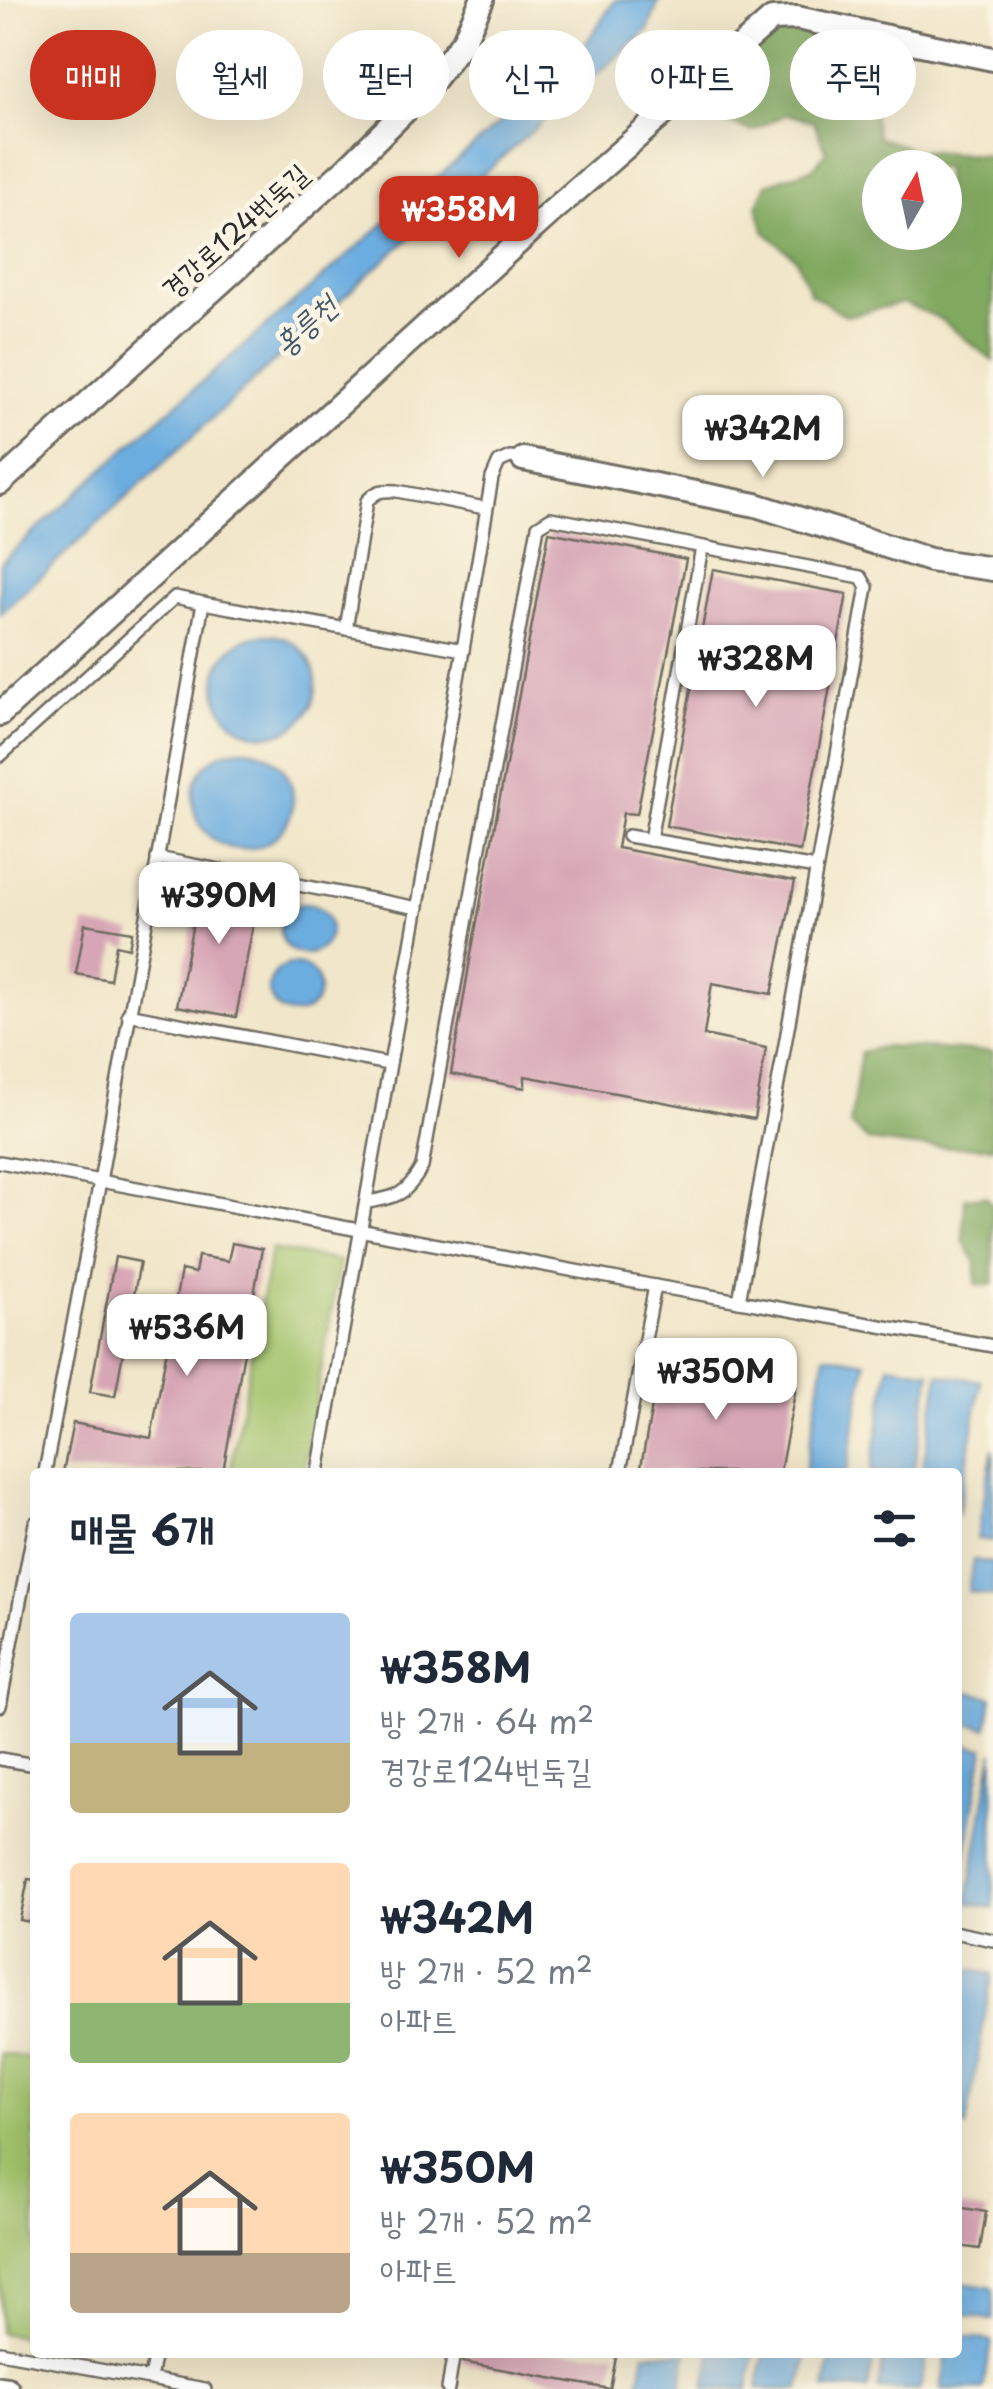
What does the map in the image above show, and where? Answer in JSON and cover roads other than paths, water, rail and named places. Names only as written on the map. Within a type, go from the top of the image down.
[{"type":"street","name":"경강로124번둑길","points":[[0,482],[347,168],[424,92],[464,40],[482,0]]},
{"type":"street","points":[[0,714],[549,214],[772,19],[797,18],[993,60]]},
{"type":"street","points":[[523,459],[756,505],[930,560],[993,569]]},
{"type":"lane","points":[[319,1468],[492,478],[499,462],[510,457],[523,459]]},
{"type":"lane","points":[[346,629],[367,501],[374,493],[397,491],[486,508]]},
{"type":"lane","points":[[367,1202],[393,1198],[410,1188],[422,1167],[538,526],[552,518],[861,577],[866,587],[739,1301]]},
{"type":"lane","points":[[650,840],[702,547]]},
{"type":"lane","points":[[0,756],[175,598],[462,650]]},
{"type":"lane","points":[[45,1468],[203,603]]},
{"type":"lane","points":[[628,836],[816,868]]},
{"type":"lane","points":[[156,858],[418,908]]},
{"type":"lane","points":[[128,1014],[388,1064]]},
{"type":"lane","points":[[0,1162],[993,1346]]},
{"type":"lane","points":[[621,1468],[655,1286]]},
{"type":"lane","points":[[0,1706],[30,1549]]},
{"type":"lane","points":[[0,1759],[30,1764]]},
{"type":"lane","points":[[962,1934],[993,1940]]},
{"type":"lane","points":[[0,2352],[30,2357]]},
{"type":"lane","points":[[35,2358],[205,2389]]},
{"type":"lane","points":[[150,2378],[154,2358]]},
{"type":"lane","points":[[448,2389],[453,2358]]},
{"type":"water","name":"홍릉천","points":[[615,0],[659,0],[648,30],[615,30],[615,59],[595,76],[595,30]]},
{"type":"water","name":"홍릉천","points":[[503,120],[545,120],[371,272],[0,614],[0,563]]},
{"type":"water","points":[[266,635],[285,639],[301,650],[312,666],[316,685],[312,704],[301,720],[285,731],[266,735],[247,731],[231,720],[220,704],[216,685],[220,666],[231,650],[247,639]]},
{"type":"water","points":[[243,749],[262,753],[278,764],[289,780],[293,799],[289,818],[278,834],[262,845],[243,849],[224,845],[208,834],[197,818],[193,799],[197,780],[208,764],[224,753]]},
{"type":"water","points":[[305,904],[322,912],[330,929],[322,946],[305,954],[288,946],[280,929],[288,912]]},
{"type":"water","points":[[294,964],[311,972],[319,989],[311,1006],[294,1014],[277,1006],[269,989],[277,972]]},
{"type":"water","points":[[825,1355],[866,1362],[848,1468],[806,1468]]},
{"type":"water","points":[[889,1365],[931,1372],[914,1468],[872,1468]]},
{"type":"water","points":[[939,1374],[981,1381],[962,1493],[962,1468],[923,1468]]},
{"type":"water","points":[[993,1448],[993,1541],[977,1539]]},
{"type":"water","points":[[973,1560],[993,1563],[993,1596],[968,1591]]},
{"type":"water","points":[[962,1691],[992,1697],[987,1728],[962,1723]]},
{"type":"water","points":[[962,1745],[984,1748],[962,1877]]},
{"type":"water","points":[[993,1752],[993,1908],[967,1903]]},
{"type":"water","points":[[962,1969],[992,1974],[966,2127],[962,2126]]},
{"type":"water","points":[[962,2283],[993,2288],[993,2320],[962,2315]]},
{"type":"water","points":[[962,2336],[992,2341],[983,2389],[941,2389],[946,2358],[962,2358]]},
{"type":"water","points":[[644,2358],[686,2358],[681,2389],[638,2389]]},
{"type":"water","points":[[710,2358],[753,2358],[748,2389],[705,2389]]},
{"type":"water","points":[[763,2358],[806,2358],[800,2389],[758,2389]]},
{"type":"water","points":[[830,2358],[873,2358],[868,2389],[825,2389]]},
{"type":"water","points":[[883,2358],[926,2358],[920,2389],[878,2389]]}]
